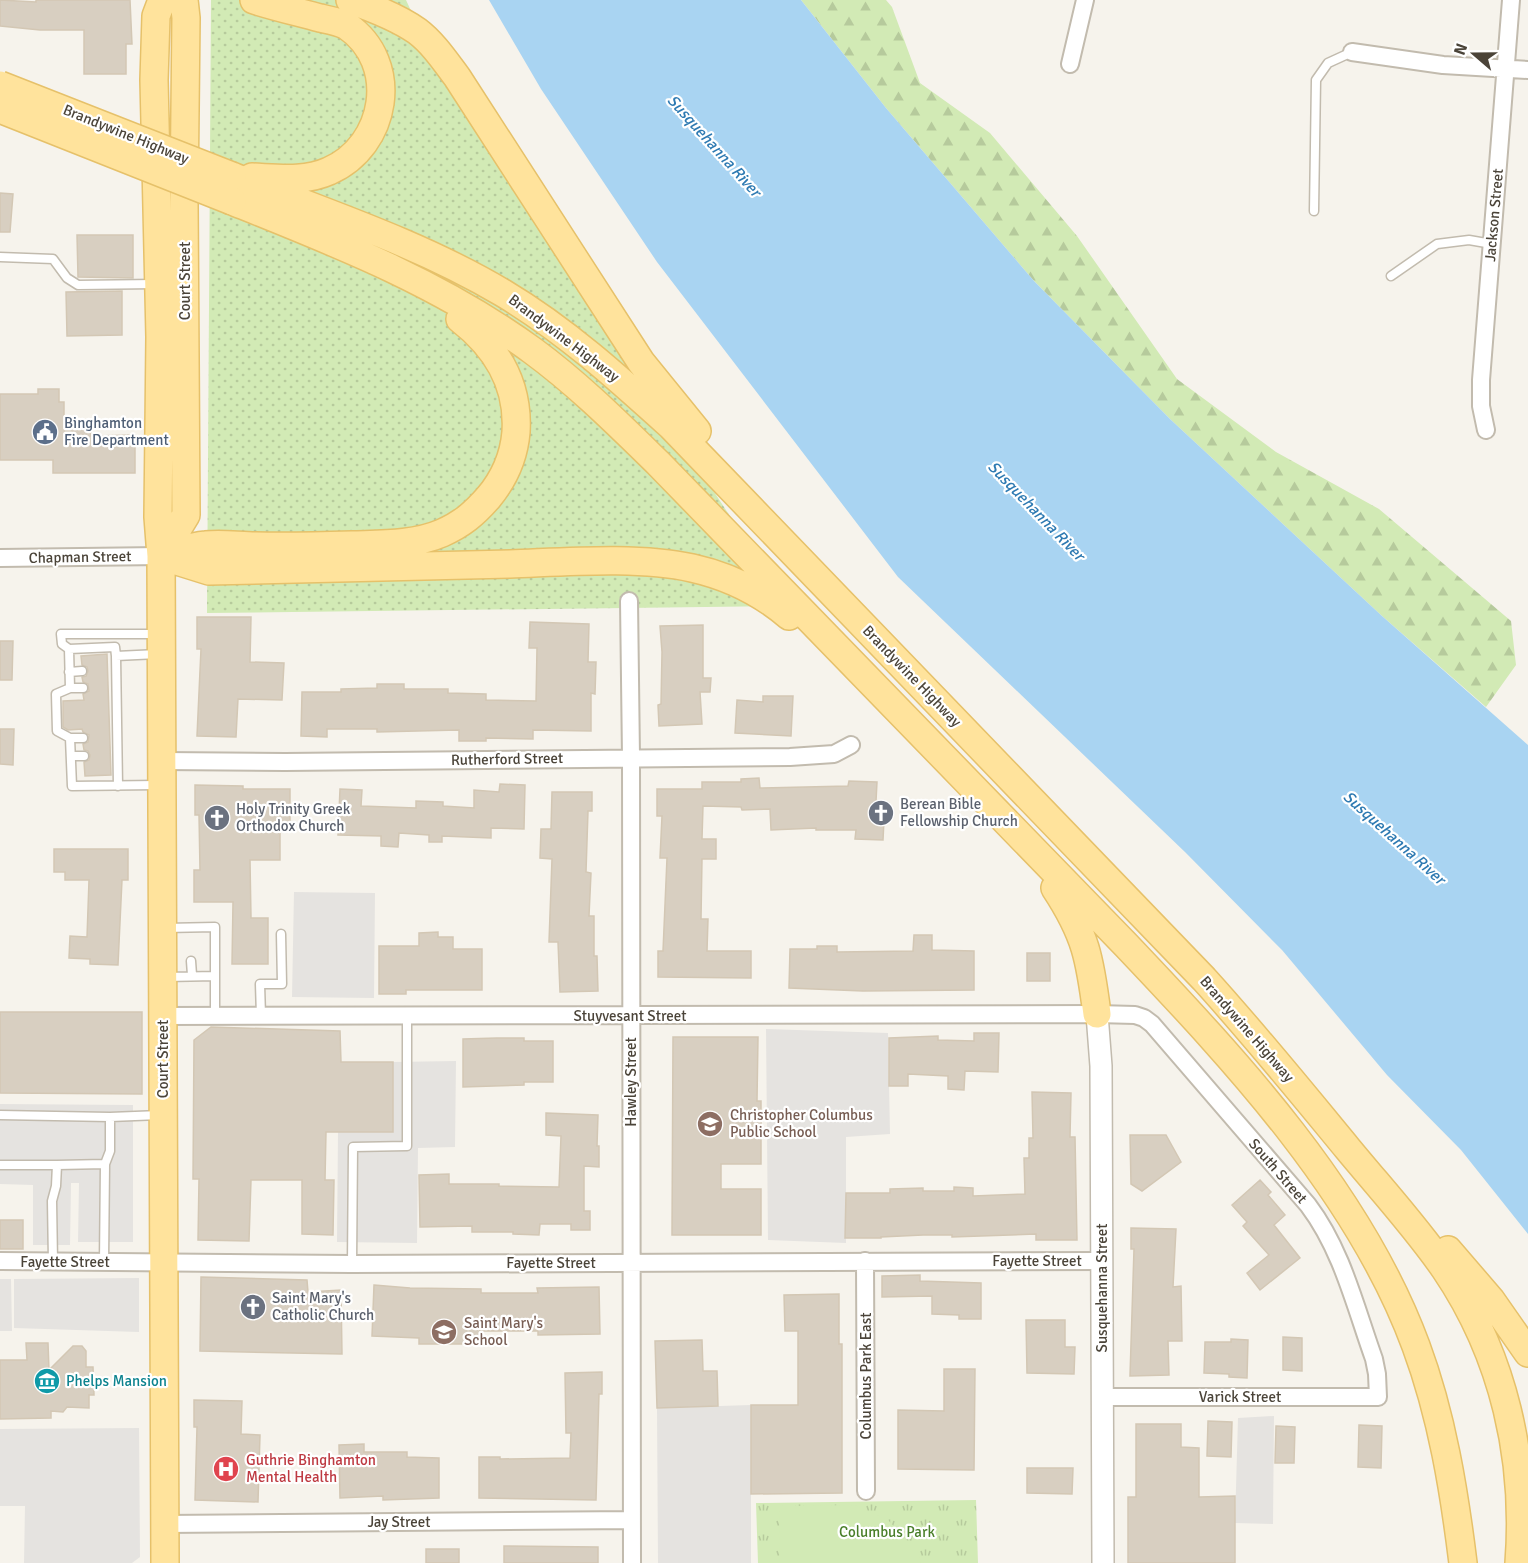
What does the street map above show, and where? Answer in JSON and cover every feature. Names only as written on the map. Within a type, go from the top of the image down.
[{"type":"main road","name":"Court Street","points":[[162,0],[156,16],[154,80],[158,284],[158,517],[161,556],[165,1563]]},
{"type":"main road","name":"Court Street","points":[[161,556],[186,515],[184,201],[186,18],[184,0]]},
{"type":"main road","points":[[232,189],[327,172],[354,156],[370,134],[382,100],[382,85],[372,53],[363,40],[345,25],[254,0]]},
{"type":"main road","points":[[350,0],[378,10],[418,32],[436,50],[457,77],[641,362],[684,416],[735,473],[802,563]]},
{"type":"main road","name":"Brandywine Highway","points":[[0,84],[232,189],[332,241],[390,266],[442,293],[501,330],[569,379],[658,463],[1133,953],[1209,1035],[1305,1151],[1354,1220],[1392,1289],[1408,1325],[1426,1374],[1449,1469],[1462,1563]]},
{"type":"main road","name":"Brandywine Highway","points":[[0,109],[232,189],[420,250],[525,307],[603,364],[654,411],[1197,971],[1285,1072],[1434,1254],[1471,1313],[1495,1368],[1509,1416],[1519,1476],[1521,1527],[1519,1563]]},
{"type":"main road","points":[[161,556],[206,545],[284,547],[396,543],[423,539],[441,533],[472,516],[501,480],[514,444],[516,417],[511,384],[495,354],[478,333],[437,302],[332,241]]},
{"type":"main road","points":[[161,556],[209,571],[587,562],[662,563],[694,568],[738,584],[770,600],[885,696]]},
{"type":"main road","points":[[998,813],[1051,882],[1077,924],[1089,960],[1097,1014]]},
{"type":"main road","points":[[1285,1072],[1467,1270],[1507,1321],[1528,1353]]},
{"type":"main road","points":[[1514,1563],[1521,1527]]},
{"type":"street","points":[[1070,64],[1085,0]]},
{"type":"street","name":"Jackson Street","points":[[1486,430],[1481,406],[1481,380],[1511,0]]},
{"type":"street","points":[[1352,52],[1443,65],[1528,70]]},
{"type":"street","name":"Chapman Street","points":[[0,558],[161,556]]},
{"type":"street","name":"Hawley Street","points":[[628,601],[631,757],[632,1563]]},
{"type":"street","name":"Rutherford Street","points":[[162,773],[285,762],[790,757],[834,754],[851,745]]},
{"type":"street","name":"Stuyvesant Street","points":[[163,1016],[1097,1014]]},
{"type":"street","name":"Susquehanna Street","points":[[1097,1014],[1101,1066],[1103,1563]]},
{"type":"street","name":"South Street","points":[[1097,1014],[1135,1015],[1152,1024],[1314,1213],[1335,1248],[1362,1324],[1376,1366],[1378,1398]]},
{"type":"street","name":"Fayette Street","points":[[0,1261],[352,1264],[1102,1261]]},
{"type":"street","name":"Columbus Park East","points":[[865,1261],[867,1491]]},
{"type":"street","name":"Varick Street","points":[[1102,1397],[1378,1398]]},
{"type":"street","name":"Jay Street","points":[[165,1524],[632,1520]]},
{"type":"lane","points":[[1314,211],[1316,80],[1328,63],[1352,52]]},
{"type":"lane","points":[[1390,276],[1437,244],[1469,240],[1492,244]]},
{"type":"lane","points":[[0,257],[53,259],[67,278],[78,285],[158,284]]},
{"type":"lane","points":[[118,786],[112,669],[117,656],[115,647],[69,649],[62,644],[61,634],[161,644]]},
{"type":"lane","points":[[117,656],[161,644]]},
{"type":"lane","points":[[69,649],[70,688]]},
{"type":"lane","points":[[69,672],[82,671]]},
{"type":"lane","points":[[83,688],[70,688],[56,694],[57,731],[70,738],[83,738]]},
{"type":"lane","points":[[70,738],[72,786],[118,786],[162,773]]},
{"type":"lane","points":[[71,756],[84,756]]},
{"type":"lane","points":[[162,928],[191,931],[215,927],[215,1017]]},
{"type":"lane","points":[[261,1017],[260,984],[282,984],[280,934]]},
{"type":"lane","points":[[191,962],[192,975]]},
{"type":"lane","points":[[163,977],[214,976]]},
{"type":"lane","points":[[352,1264],[353,1147],[408,1146],[407,1016]]},
{"type":"lane","points":[[0,1115],[110,1117],[163,1115]]},
{"type":"lane","points":[[104,1262],[105,1164],[110,1151],[110,1117]]},
{"type":"lane","points":[[0,1165],[105,1164]]},
{"type":"lane","points":[[53,1262],[52,1201],[57,1186],[57,1165]]},
{"type":"green space","points":[[211,0],[406,0],[441,76],[789,606],[207,613]]},
{"type":"green space","points":[[801,0],[886,0],[892,7],[920,83],[990,133],[1077,236],[1177,379],[1276,452],[1379,509],[1511,621],[1516,665],[1486,707],[1382,616],[1170,419],[1034,281],[886,108]]},
{"type":"green space","name":"Columbus Park","points":[[976,1500],[978,1563],[758,1563],[756,1503]]},
{"type":"green space","points":[[855,1505],[888,1520],[919,1553],[921,1563],[780,1563],[779,1506]]},
{"type":"shaded area","points":[[294,892],[375,893],[374,998],[292,997]]},
{"type":"shaded area","points":[[766,1029],[888,1033],[890,1134],[846,1137],[846,1243],[768,1240]]},
{"type":"shaded area","points":[[456,1061],[455,1147],[418,1148],[417,1243],[337,1242],[338,1132],[392,1132],[393,1062]]},
{"type":"shaded area","points":[[0,1104],[133,1105],[133,1242],[78,1242],[79,1183],[71,1183],[70,1245],[33,1245],[33,1185],[0,1184]]},
{"type":"shaded area","points":[[139,1278],[139,1332],[14,1328],[14,1279]]},
{"type":"shaded area","points":[[0,1279],[11,1279],[12,1331],[0,1331]]},
{"type":"shaded area","points":[[751,1405],[751,1563],[658,1563],[657,1408]]},
{"type":"shaded area","points":[[1274,1416],[1273,1524],[1235,1523],[1238,1418]]},
{"type":"shaded area","points":[[139,1428],[140,1557],[132,1563],[24,1563],[25,1506],[0,1506],[0,1429]]},
{"type":"water","name":"Susquehanna River","points":[[489,0],[801,0],[886,108],[1034,281],[1170,419],[1382,616],[1528,745],[1528,1234],[1461,1150],[1387,1075],[1282,950],[1185,852],[898,577],[657,262],[541,89]]},
{"type":"building","points":[[0,0],[36,2],[36,0],[130,0],[132,44],[126,44],[126,74],[84,74],[84,30],[40,30],[0,26]]},
{"type":"building","points":[[0,193],[13,194],[10,232],[0,232]]},
{"type":"building","points":[[77,235],[133,235],[133,278],[78,277]]},
{"type":"building","points":[[122,291],[122,335],[67,336],[66,292]]},
{"type":"building","name":"Binghamton Fire Department","points":[[38,389],[59,389],[59,402],[64,402],[64,428],[91,428],[91,436],[135,435],[135,473],[53,473],[53,460],[0,460],[0,394],[38,394]]},
{"type":"building","points":[[197,617],[251,617],[250,662],[284,663],[282,700],[238,699],[236,737],[197,736],[201,649],[197,649]]},
{"type":"building","points":[[530,622],[589,624],[588,662],[596,662],[595,694],[591,693],[591,731],[533,730],[533,739],[486,738],[486,741],[459,741],[459,730],[377,732],[377,729],[327,729],[327,737],[301,736],[302,692],[341,692],[341,689],[377,688],[377,684],[404,684],[404,689],[448,689],[448,693],[486,694],[486,700],[536,701],[537,648],[529,648]]},
{"type":"building","points":[[703,625],[703,678],[711,678],[710,692],[700,692],[702,724],[659,726],[658,705],[661,704],[662,652],[660,626]]},
{"type":"building","points":[[0,641],[13,641],[12,680],[0,680]]},
{"type":"building","points":[[107,654],[111,775],[85,776],[84,762],[89,760],[90,755],[84,750],[83,744],[88,742],[89,735],[82,729],[68,730],[63,727],[63,701],[84,700],[83,694],[89,691],[88,684],[83,682],[82,677],[86,676],[88,671],[87,667],[82,665],[81,656]]},
{"type":"building","points":[[763,696],[793,696],[791,736],[735,733],[737,700],[763,702]]},
{"type":"building","points":[[0,729],[14,729],[13,765],[0,764]]},
{"type":"building","points":[[759,778],[760,788],[848,786],[849,781],[877,782],[875,820],[884,820],[883,840],[855,839],[856,830],[816,830],[816,828],[771,830],[770,809],[742,810],[741,807],[703,806],[702,839],[716,839],[716,859],[702,859],[701,919],[708,919],[707,951],[751,951],[751,978],[658,977],[658,951],[663,951],[667,858],[660,858],[662,816],[657,816],[657,789],[702,789],[702,782],[741,782],[741,779]]},
{"type":"building","points":[[500,784],[525,785],[524,829],[491,828],[491,838],[442,836],[442,842],[429,842],[429,835],[399,833],[398,847],[381,846],[381,836],[338,835],[340,789],[362,790],[361,806],[416,808],[416,801],[443,802],[443,806],[474,808],[474,790],[499,792]]},
{"type":"building","points":[[195,785],[243,786],[243,789],[290,789],[290,822],[280,822],[280,860],[250,860],[251,918],[268,918],[268,964],[232,964],[233,902],[194,902],[194,870],[200,870],[199,815],[195,815]]},
{"type":"building","points":[[552,792],[592,792],[592,811],[588,811],[586,872],[591,873],[589,916],[594,916],[594,956],[597,956],[598,991],[560,992],[558,942],[549,942],[552,859],[540,858],[541,829],[551,829]]},
{"type":"building","points":[[54,849],[128,849],[128,880],[122,880],[118,965],[90,964],[90,959],[69,958],[70,936],[87,937],[89,880],[65,880],[65,872],[54,872]]},
{"type":"building","points":[[438,932],[438,937],[453,937],[453,949],[482,949],[482,990],[406,990],[406,994],[379,994],[379,946],[419,946],[419,933]]},
{"type":"building","points":[[914,935],[932,935],[932,950],[974,951],[974,990],[863,991],[789,988],[790,949],[837,946],[837,952],[913,951]]},
{"type":"building","points":[[1027,953],[1050,953],[1050,981],[1027,981]]},
{"type":"building","points":[[0,1012],[142,1012],[142,1094],[0,1093]]},
{"type":"building","points":[[211,1027],[340,1031],[341,1062],[393,1062],[393,1132],[326,1132],[325,1180],[334,1180],[333,1235],[302,1234],[302,1180],[251,1180],[249,1241],[198,1240],[199,1179],[193,1179],[194,1040]]},
{"type":"building","points":[[974,1033],[999,1033],[998,1072],[965,1071],[964,1090],[948,1089],[948,1076],[908,1074],[908,1086],[889,1086],[889,1038],[938,1036],[938,1040],[974,1041]]},
{"type":"building","points":[[673,1037],[758,1037],[757,1101],[761,1101],[761,1164],[721,1164],[721,1189],[761,1189],[761,1235],[672,1235]]},
{"type":"building","points":[[524,1038],[524,1041],[553,1041],[553,1082],[463,1087],[463,1039]]},
{"type":"building","points":[[1032,1092],[1071,1093],[1070,1137],[1075,1137],[1077,1240],[1036,1240],[1036,1234],[845,1238],[846,1193],[890,1193],[890,1189],[923,1188],[923,1191],[954,1191],[954,1187],[973,1188],[973,1196],[1025,1194],[1024,1158],[1029,1158],[1029,1138],[1033,1138]]},
{"type":"building","points":[[546,1113],[598,1115],[599,1167],[584,1166],[584,1211],[590,1211],[590,1230],[571,1230],[571,1224],[540,1224],[539,1235],[513,1234],[513,1232],[472,1232],[472,1226],[420,1227],[419,1175],[449,1174],[449,1184],[559,1187],[561,1136],[546,1135]]},
{"type":"building","points":[[1130,1135],[1166,1135],[1181,1162],[1142,1191],[1131,1184]]},
{"type":"building","points":[[1260,1180],[1271,1192],[1268,1195],[1285,1215],[1274,1225],[1300,1258],[1260,1290],[1247,1273],[1269,1255],[1243,1226],[1247,1222],[1232,1205]]},
{"type":"building","points":[[0,1220],[23,1220],[23,1249],[0,1249]]},
{"type":"building","points":[[1131,1228],[1176,1229],[1173,1287],[1181,1286],[1182,1341],[1168,1341],[1169,1375],[1130,1376],[1134,1249],[1131,1249]]},
{"type":"building","points":[[920,1275],[920,1281],[981,1283],[981,1319],[959,1319],[959,1315],[932,1314],[932,1296],[882,1297],[882,1276]]},
{"type":"building","points":[[201,1277],[307,1280],[308,1292],[341,1290],[342,1354],[200,1351]]},
{"type":"building","points":[[374,1285],[481,1289],[481,1293],[538,1293],[537,1288],[599,1287],[600,1334],[538,1335],[538,1331],[480,1331],[480,1344],[419,1344],[419,1338],[372,1336]]},
{"type":"building","points":[[839,1294],[839,1344],[842,1344],[842,1493],[751,1494],[751,1405],[798,1405],[798,1331],[785,1331],[784,1295]]},
{"type":"building","points":[[1026,1320],[1065,1320],[1065,1347],[1075,1347],[1074,1374],[1027,1373]]},
{"type":"building","points":[[1283,1337],[1302,1338],[1302,1371],[1283,1370]]},
{"type":"building","points":[[1231,1339],[1248,1340],[1247,1378],[1229,1377],[1229,1374],[1204,1373],[1205,1342],[1231,1342]]},
{"type":"building","points":[[702,1340],[703,1371],[717,1371],[718,1406],[657,1408],[655,1341]]},
{"type":"building","name":"Phelps Mansion","points":[[26,1343],[48,1343],[49,1370],[73,1346],[82,1346],[86,1351],[86,1367],[93,1367],[94,1395],[89,1395],[89,1408],[67,1407],[63,1412],[51,1411],[51,1418],[0,1419],[0,1360],[27,1360]]},
{"type":"building","points":[[944,1369],[975,1369],[974,1470],[898,1469],[898,1410],[944,1411]]},
{"type":"building","points":[[602,1372],[602,1394],[599,1394],[596,1500],[479,1498],[479,1457],[570,1458],[571,1433],[566,1433],[565,1373]]},
{"type":"building","points":[[194,1400],[242,1401],[241,1434],[260,1435],[258,1502],[195,1500],[197,1427],[194,1427]]},
{"type":"building","points":[[1208,1421],[1232,1422],[1231,1457],[1207,1456]]},
{"type":"building","points":[[1136,1424],[1181,1424],[1181,1447],[1199,1448],[1199,1497],[1235,1496],[1235,1563],[1128,1563],[1128,1497],[1136,1497]]},
{"type":"building","points":[[1359,1425],[1382,1426],[1381,1468],[1358,1467]]},
{"type":"building","points":[[1276,1426],[1295,1427],[1294,1463],[1275,1463]]},
{"type":"building","points":[[364,1444],[364,1452],[407,1452],[407,1457],[439,1458],[439,1498],[383,1500],[383,1496],[340,1498],[339,1445]]},
{"type":"building","points":[[1027,1468],[1073,1468],[1072,1494],[1027,1493]]},
{"type":"building","points":[[504,1546],[598,1547],[598,1563],[504,1563]]},
{"type":"building","points":[[426,1549],[459,1549],[459,1563],[426,1563]]},
{"type":"place","name":"Binghamton Fire Department","points":[[45,432]]},
{"type":"place","name":"Berean Bible Fellowship Church","points":[[881,813]]},
{"type":"place","name":"Holy Trinity Greek Orthodox Church","points":[[217,818]]},
{"type":"place","name":"Christopher Columbus Public School","points":[[710,1124]]},
{"type":"place","name":"Saint Mary's Catholic Church","points":[[253,1307]]},
{"type":"place","name":"Saint Mary's School","points":[[444,1332]]},
{"type":"place","name":"Phelps Mansion","points":[[47,1381]]},
{"type":"place","name":"Guthrie Binghamton Mental Health","points":[[226,1469]]}]
